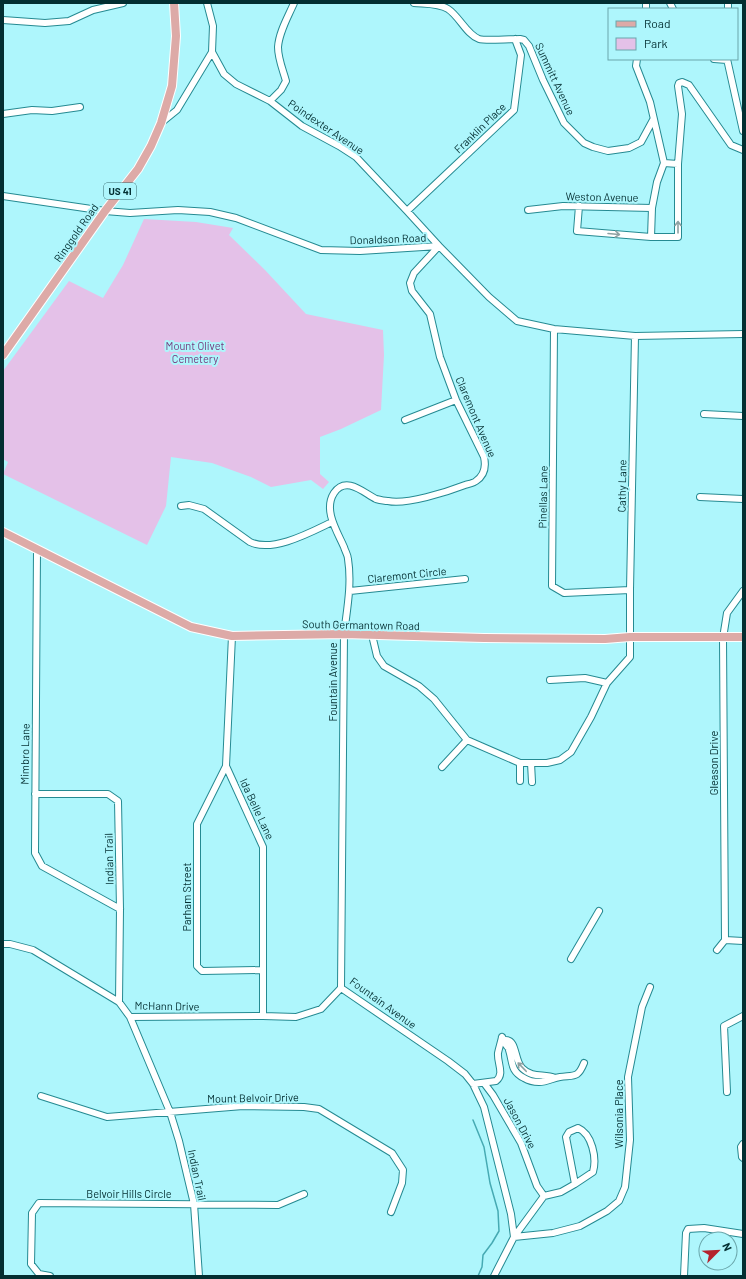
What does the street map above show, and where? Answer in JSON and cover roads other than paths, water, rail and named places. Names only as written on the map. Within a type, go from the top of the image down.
[{"type":"main road","name":"Ringgold Road","points":[[3,355],[105,211],[138,169],[151,146],[161,123],[172,86],[176,36],[174,3]]},
{"type":"main road","name":"South Germantown Road","points":[[3,532],[191,627],[232,636],[344,634],[484,638],[605,639],[630,637],[743,637]]},
{"type":"street","points":[[3,20],[45,23],[69,21],[93,10],[122,3]]},
{"type":"street","points":[[161,123],[177,110],[212,52],[213,26],[207,3]]},
{"type":"street","points":[[270,101],[281,90],[286,81],[280,62],[278,47],[282,31],[294,3]]},
{"type":"street","points":[[414,3],[440,6],[448,9],[471,33],[480,39],[515,39]]},
{"type":"street","name":"Summitt Avenue","points":[[515,39],[523,39],[529,46],[564,123],[584,142],[593,147],[608,151],[629,148],[641,142],[653,120]]},
{"type":"street","name":"Franklin Place","points":[[407,211],[514,110],[521,55],[515,39]]},
{"type":"street","name":"Poindexter Avenue","points":[[212,52],[224,74],[236,84],[270,101],[302,126],[356,157],[439,246]]},
{"type":"street","points":[[637,60],[636,66],[650,102],[664,163],[678,164]]},
{"type":"street","points":[[727,60],[743,131]]},
{"type":"street","points":[[579,206],[577,230],[651,237],[678,237],[678,164],[682,114],[678,86],[679,83],[686,83],[692,88],[731,144],[743,150]]},
{"type":"street","points":[[3,114],[32,110],[52,111],[80,107]]},
{"type":"street","name":"Weston Avenue","points":[[528,210],[563,206],[652,208],[657,182],[664,163]]},
{"type":"street","name":"Donaldson Road","points":[[3,196],[105,211],[130,213],[178,210],[210,212],[236,218],[321,250],[360,251],[439,246],[489,297],[517,321],[554,329],[635,336],[743,334]]},
{"type":"street","points":[[651,237],[652,208]]},
{"type":"street","name":"Claremont Avenue","points":[[344,634],[350,591],[348,557],[332,522],[330,514],[330,504],[335,491],[341,486],[350,485],[357,487],[377,499],[391,502],[410,500],[444,493],[476,481],[483,474],[486,465],[484,457],[456,400],[440,357],[430,314],[412,291],[410,282],[414,273],[439,246]]},
{"type":"street","name":"Pinellas Lane","points":[[554,329],[552,586],[564,593],[630,590]]},
{"type":"street","name":"Cathy Lane","points":[[520,763],[547,763],[560,760],[571,752],[591,718],[607,683],[630,657],[635,336]]},
{"type":"street","points":[[405,420],[456,400]]},
{"type":"street","points":[[704,414],[743,416]]},
{"type":"street","points":[[700,497],[743,499]]},
{"type":"street","points":[[180,506],[189,505],[204,509],[250,542],[265,545],[286,542],[332,522]]},
{"type":"street","name":"Mimbro Lane","points":[[37,550],[35,853],[42,866],[120,909]]},
{"type":"street","name":"Claremont Circle","points":[[350,591],[465,579]]},
{"type":"street","name":"Gleason Drive","points":[[725,940],[723,638],[727,613],[743,591]]},
{"type":"street","name":"Fountain Avenue","points":[[344,634],[341,988],[465,1074],[473,1084],[484,1107],[511,1214],[514,1237]]},
{"type":"street","points":[[372,635],[377,656],[384,666],[419,686],[434,699],[467,740],[520,763],[520,781]]},
{"type":"street","name":"Ida Belle Lane","points":[[232,636],[226,766],[263,847],[263,1016]]},
{"type":"street","points":[[550,680],[585,678],[607,683]]},
{"type":"street","points":[[442,767],[467,740]]},
{"type":"street","points":[[531,763],[532,782]]},
{"type":"street","name":"Parham Street","points":[[226,766],[197,824],[197,966],[202,971],[263,970]]},
{"type":"street","name":"Indian Trail","points":[[35,794],[108,794],[118,801],[120,1002]]},
{"type":"street","points":[[571,960],[599,911]]},
{"type":"street","points":[[717,950],[725,940],[743,940]]},
{"type":"street","name":"McHann Drive","points":[[3,944],[10,944],[33,950],[120,1002],[130,1017],[296,1017],[321,1009],[341,988]]},
{"type":"street","name":"Wilsonia Place","points":[[514,1237],[553,1233],[580,1226],[607,1211],[618,1201],[624,1187],[630,1140],[628,1077],[642,1007],[650,987]]},
{"type":"street","points":[[727,1092],[724,1026],[743,1016]]},
{"type":"street","name":"Indian Trail","points":[[130,1017],[170,1112],[179,1141],[194,1204],[199,1276]]},
{"type":"street","points":[[473,1084],[496,1081],[500,1076],[498,1053],[502,1036],[505,1044],[509,1048],[513,1067],[516,1072],[520,1076],[533,1082],[575,1076],[580,1073],[584,1063]]},
{"type":"street","name":"Jason Drive","points":[[484,1083],[521,1143],[537,1186],[544,1196]]},
{"type":"street","name":"Mount Belvoir Drive","points":[[41,1096],[107,1117],[243,1106],[304,1107],[318,1109],[392,1153],[403,1170],[402,1183],[391,1212]]},
{"type":"street","points":[[494,1276],[514,1237],[544,1196],[561,1192],[575,1184],[592,1172],[595,1166],[595,1160],[591,1145],[586,1134],[578,1128],[569,1132],[566,1137],[575,1184]]},
{"type":"street","points":[[743,1144],[741,1147],[743,1158]]},
{"type":"street","name":"Belvoir Hills Circle","points":[[50,1276],[39,1274],[31,1264],[32,1213],[39,1203],[278,1204],[304,1194]]},
{"type":"street","points":[[684,1276],[686,1233],[688,1229],[704,1228],[743,1234]]},
{"type":"waterway","points":[[473,1120],[484,1147],[490,1183],[498,1211],[499,1231],[483,1255],[482,1267],[478,1276]]},
{"type":"park label","name":"Mount Olivet Cemetery","points":[[195,352]]}]
